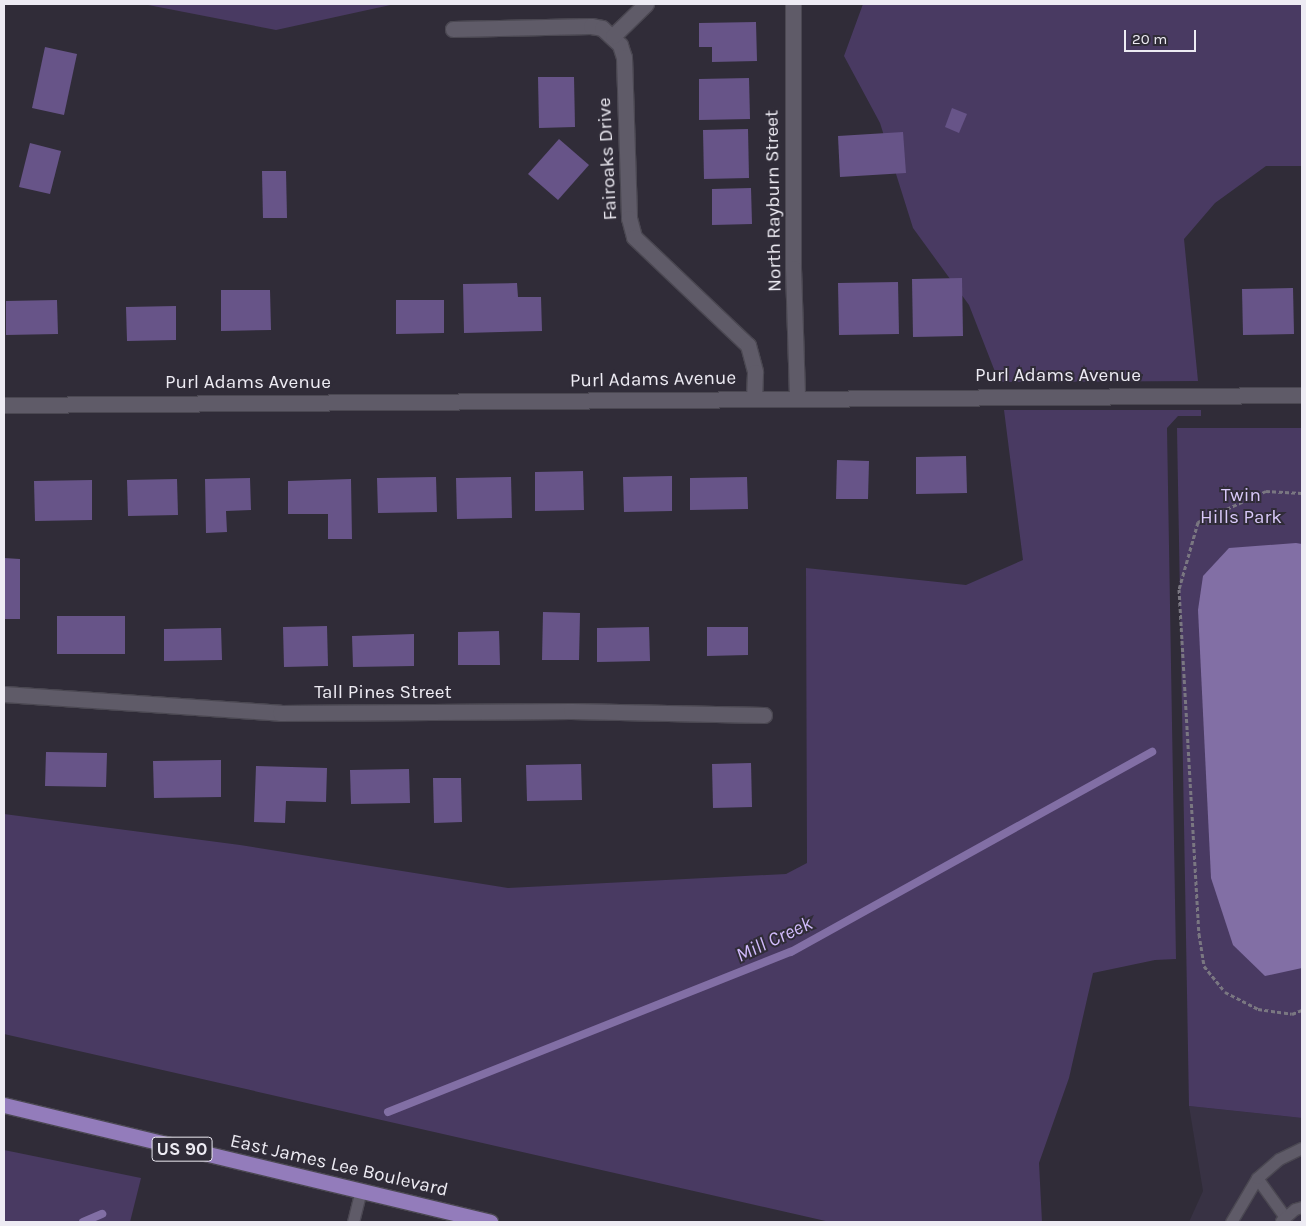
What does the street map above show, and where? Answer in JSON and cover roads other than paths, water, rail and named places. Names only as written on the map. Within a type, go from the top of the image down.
[{"type":"main road","name":"East James Lee Boulevard","points":[[4,1105],[490,1222]]},
{"type":"street","points":[[453,29],[591,26],[613,36],[646,4]]},
{"type":"street","name":"North Rayburn Street","points":[[793,4],[793,268],[797,398]]},
{"type":"street","name":"Fairoaks Drive","points":[[613,36],[624,57],[629,218],[634,237],[743,339],[752,355],[755,391]]},
{"type":"street","name":"Purl Adams Avenue","points":[[4,405],[755,391],[797,398],[1302,395]]},
{"type":"street","name":"Tall Pines Street","points":[[4,694],[280,713],[571,711],[764,715]]},
{"type":"lane","points":[[1231,1222],[1257,1178],[1279,1159],[1302,1148]]},
{"type":"lane","points":[[1257,1178],[1282,1220],[1302,1207]]},
{"type":"lane","points":[[353,1222],[361,1191]]},
{"type":"waterway","name":"Mill Creek","points":[[388,1112],[791,952],[1152,752]]},
{"type":"waterway","name":"Mill Creek","points":[[83,1222],[102,1214]]},
{"type":"park label","name":"Twin Hills Park","points":[[1241,507]]}]
